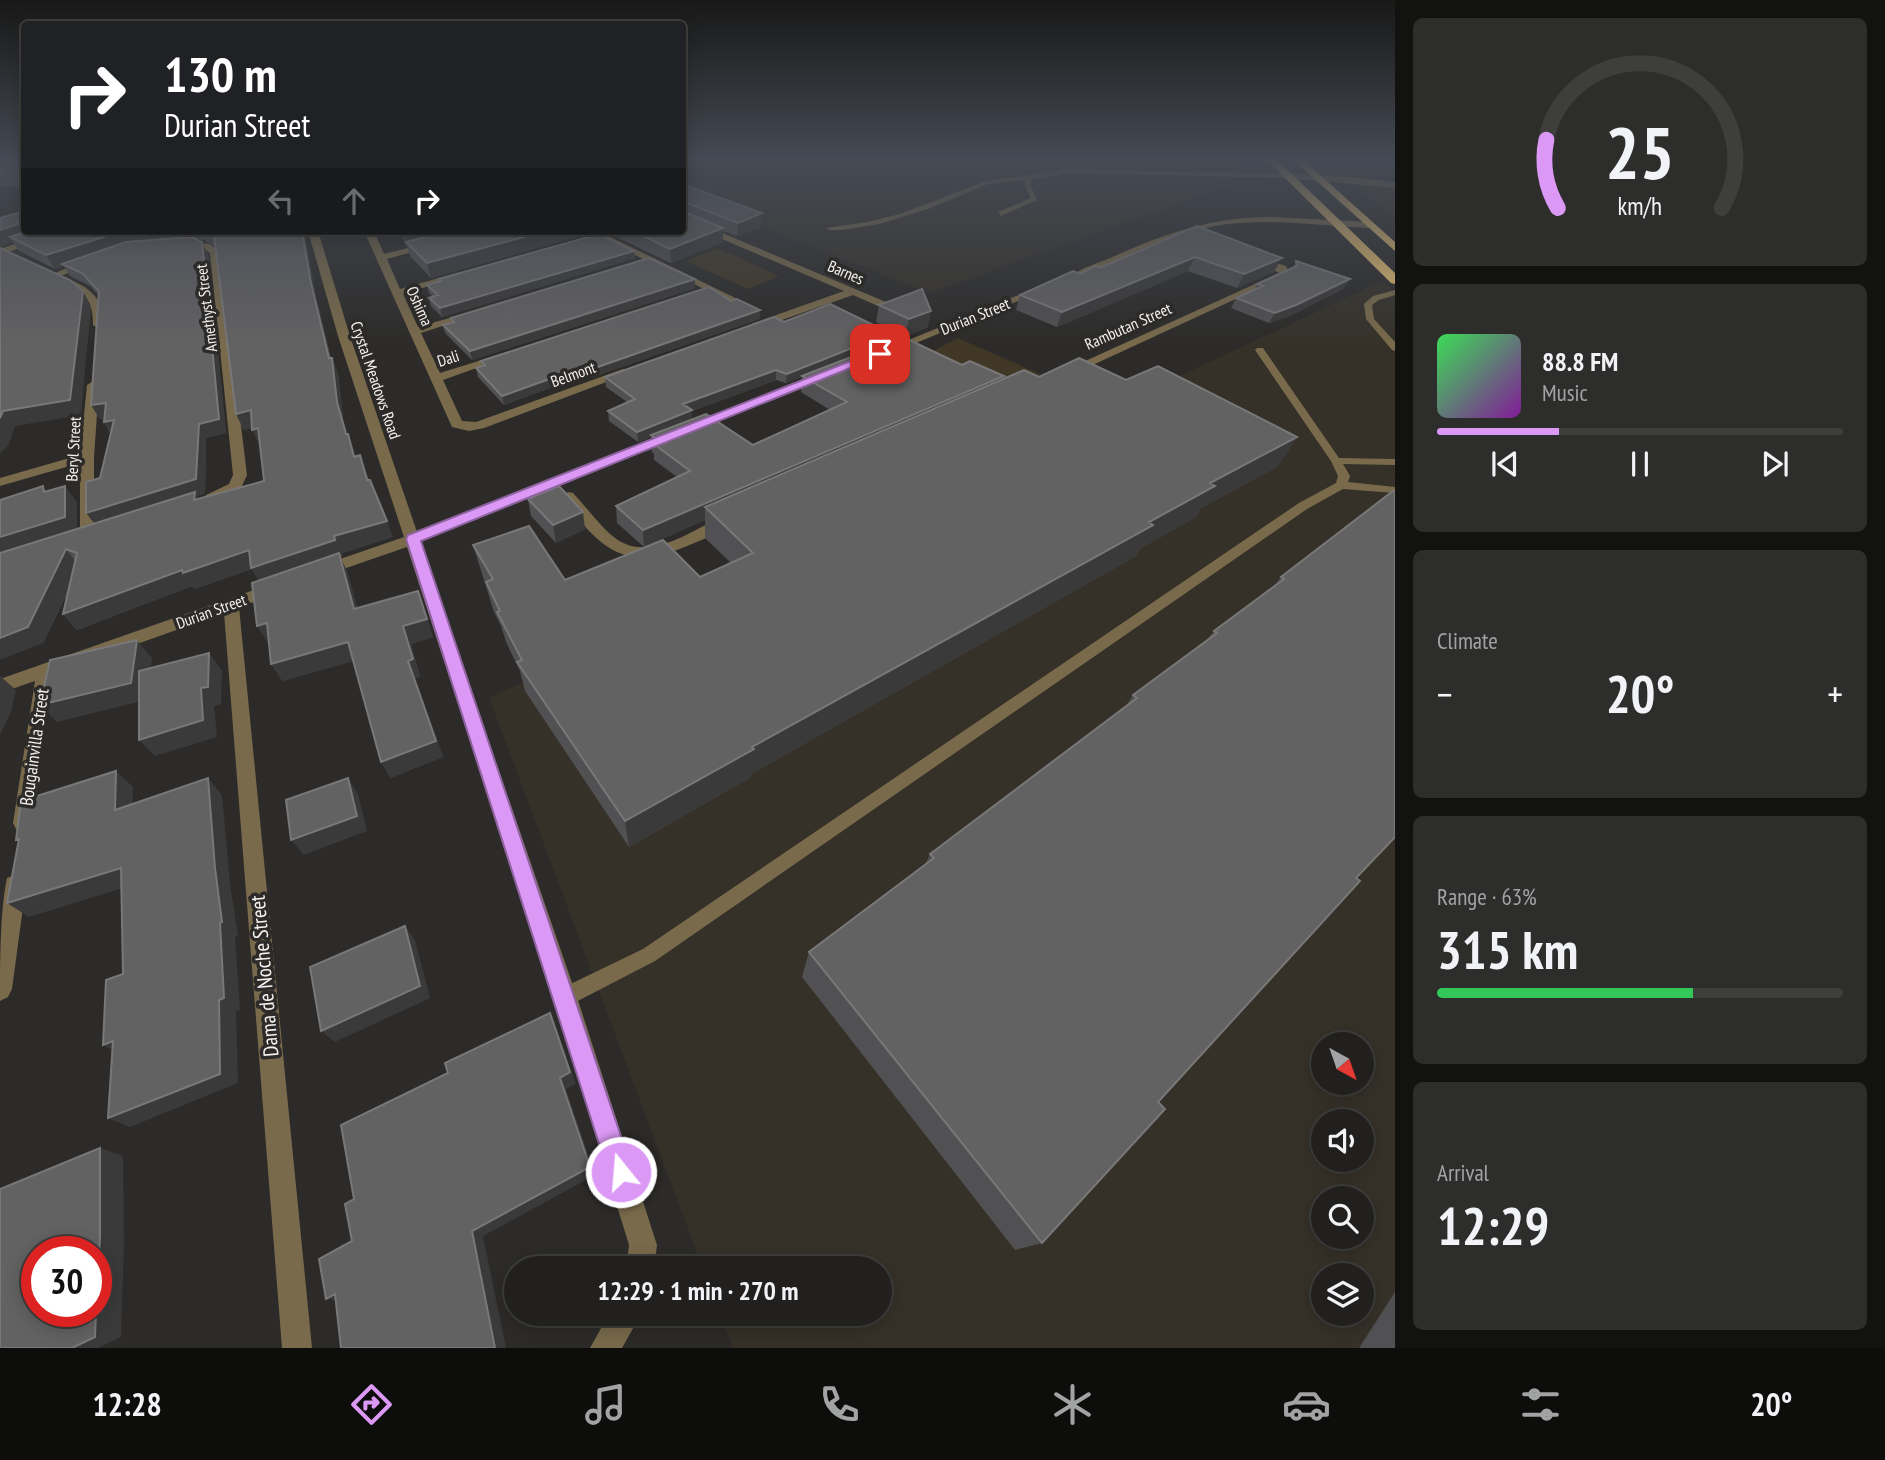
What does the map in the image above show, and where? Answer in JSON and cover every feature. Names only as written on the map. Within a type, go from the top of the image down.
[{"type":"highway","points":[[1335,221],[1395,280]]},
{"type":"highway","points":[[1366,221],[1395,248]]},
{"type":"street","name":"Barnes","points":[[686,221],[882,303]]},
{"type":"street","name":"Durian Street","points":[[879,354],[900,341],[1185,232],[1217,223],[1236,221],[1370,225]]},
{"type":"street","points":[[1185,232],[1208,240]]},
{"type":"street","points":[[2,252],[51,235]]},
{"type":"street","name":"Crystal Meadows Road","points":[[314,235],[344,337],[565,998],[643,1245],[642,1256]]},
{"type":"street","name":"Oshima","points":[[371,235],[453,421],[463,426]]},
{"type":"street","points":[[594,236],[774,319]]},
{"type":"street","points":[[381,258],[448,241]]},
{"type":"street","name":"Amethyst Street","points":[[169,244],[207,246],[215,252],[240,475],[234,487],[219,496],[192,504]]},
{"type":"street","points":[[2,252],[17,257]]},
{"type":"street","name":"Rambutan Street","points":[[1052,378],[1285,274],[1276,265],[1242,252]]},
{"type":"street","points":[[53,276],[95,260]]},
{"type":"street","points":[[638,264],[651,260]]},
{"type":"street","points":[[41,270],[84,290],[99,304],[97,342]]},
{"type":"street","points":[[397,293],[474,272]]},
{"type":"street","points":[[698,293],[711,289]]},
{"type":"street","points":[[748,328],[852,292]]},
{"type":"street","points":[[822,302],[842,312]]},
{"type":"street","points":[[414,332],[480,312]]},
{"type":"street","name":"Dali","points":[[435,379],[513,353]]},
{"type":"street","name":"Belmont","points":[[463,426],[478,425],[646,365]]},
{"type":"street","name":"Beryl Street","points":[[88,538],[87,457],[95,368]]},
{"type":"street","name":"Durian Street","points":[[0,686],[413,539],[840,370]]},
{"type":"street","points":[[0,482],[87,457]]},
{"type":"street","points":[[556,483],[617,548],[636,555],[660,550],[736,517]]},
{"type":"street","name":"Dama de Noche Street","points":[[231,604],[297,1348]]},
{"type":"street","name":"Bougainvilla Street","points":[[20,843],[45,670]]},
{"type":"street","points":[[0,989],[17,870]]},
{"type":"street","points":[[605,1348],[619,1326]]},
{"type":"lane","points":[[830,228],[851,228],[878,221]]},
{"type":"lane","points":[[1395,292],[1376,298],[1368,304],[1370,319],[1395,348]]},
{"type":"lane","points":[[1260,350],[1336,461],[1343,476],[1341,485]]},
{"type":"lane","points":[[1336,461],[1395,462]]},
{"type":"lane","points":[[565,998],[649,955],[1303,506],[1341,485],[1395,490]]},
{"type":"shaded area","points":[[746,221],[1131,221],[930,293]]},
{"type":"shaded area","points":[[718,248],[779,276],[748,289],[686,261]]},
{"type":"shaded area","points":[[1383,281],[1395,294],[1395,1348],[733,1348],[725,1326],[892,1326],[892,1256],[698,1256],[489,698]]},
{"type":"shaded area","points":[[958,338],[1040,374],[1009,393],[927,354]]},
{"type":"building","points":[[0,221],[21,221],[21,223],[0,230]]},
{"type":"building","points":[[686,221],[706,221],[723,228],[670,249],[641,235],[686,235]]},
{"type":"building","points":[[1197,226],[1282,258],[1244,274],[1195,257],[1062,312],[1020,295],[1073,271],[1080,274],[1095,266],[1100,268]]},
{"type":"building","points":[[21,233],[110,235],[46,255],[10,237]]},
{"type":"building","points":[[303,235],[311,283],[329,358],[332,358],[337,402],[346,434],[354,457],[360,455],[367,480],[370,480],[387,521],[334,536],[335,540],[251,568],[249,550],[183,573],[182,570],[63,614],[77,553],[66,549],[28,627],[0,638],[0,553],[195,492],[194,500],[264,481],[258,428],[252,430],[251,410],[236,414],[214,236]]},
{"type":"building","points":[[433,235],[531,235],[427,263],[406,242]]},
{"type":"building","points":[[595,235],[601,235],[634,251],[440,308],[429,298],[438,295],[427,285],[441,281],[439,279]]},
{"type":"building","points":[[191,237],[202,242],[219,419],[199,424],[196,479],[86,513],[86,482],[100,478],[114,420],[104,422],[106,403],[91,405],[99,291],[82,273],[62,264],[126,242]]},
{"type":"building","points":[[0,248],[70,280],[83,291],[70,400],[3,411],[0,418]]},
{"type":"building","points":[[649,258],[695,279],[470,351],[443,325],[454,322],[451,318]]},
{"type":"building","points":[[1296,261],[1350,279],[1275,313],[1236,298],[1263,286],[1257,284],[1297,266]]},
{"type":"building","points":[[709,287],[731,301],[737,299],[760,310],[592,369],[588,365],[502,396],[476,368],[485,365],[481,361]]},
{"type":"building","points":[[922,289],[931,311],[909,319],[879,305]]},
{"type":"building","points":[[830,304],[890,333],[787,374],[776,370],[683,404],[692,410],[637,432],[608,411],[635,399],[605,377],[774,317],[784,322]]},
{"type":"building","points":[[903,337],[962,365],[970,361],[1004,376],[643,530],[616,506],[690,471],[654,444],[659,441],[651,435],[706,414],[753,445],[847,402],[802,376]]},
{"type":"building","points":[[1079,358],[1126,380],[1158,366],[1297,437],[1210,483],[1215,486],[1149,522],[1153,525],[752,747],[754,749],[625,821],[517,662],[522,660],[497,612],[500,611],[486,582],[493,579],[473,545],[529,526],[565,580],[663,540],[700,577],[753,553],[705,507],[1024,370],[1039,377]]},
{"type":"building","points":[[43,486],[44,492],[65,486],[65,517],[0,537],[0,500]]},
{"type":"building","points":[[559,486],[583,512],[553,525],[528,499]]},
{"type":"building","points":[[1393,491],[1395,837],[1356,878],[1360,881],[1158,1102],[1165,1109],[1042,1243],[809,952],[934,858],[930,854],[1137,698],[1133,695],[1217,633],[1214,631],[1284,579],[1281,577]]},
{"type":"building","points":[[339,553],[354,609],[418,591],[427,619],[403,626],[413,659],[408,661],[436,741],[381,762],[348,642],[271,664],[267,623],[257,626],[252,583]]},
{"type":"building","points":[[137,640],[131,683],[40,705],[50,660]]},
{"type":"building","points":[[209,653],[208,687],[201,688],[203,720],[139,740],[139,671]]},
{"type":"building","points":[[116,771],[115,810],[208,778],[222,922],[224,998],[219,1000],[220,1074],[108,1118],[113,1041],[103,1045],[106,980],[123,974],[121,868],[7,903],[19,839],[16,840],[21,801]]},
{"type":"building","points":[[348,778],[357,816],[291,840],[286,800]]},
{"type":"building","points":[[405,926],[420,986],[321,1031],[310,967]]},
{"type":"building","points":[[550,1013],[570,1072],[560,1078],[590,1167],[472,1231],[495,1348],[341,1348],[335,1294],[326,1299],[319,1259],[352,1241],[345,1204],[354,1199],[341,1125],[448,1073],[445,1063]]},
{"type":"building","points":[[100,1148],[100,1236],[21,1236],[21,1327],[95,1327],[95,1337],[72,1348],[0,1348],[0,1189]]},
{"type":"route","points":[[621,1172],[413,539],[880,354]]}]
